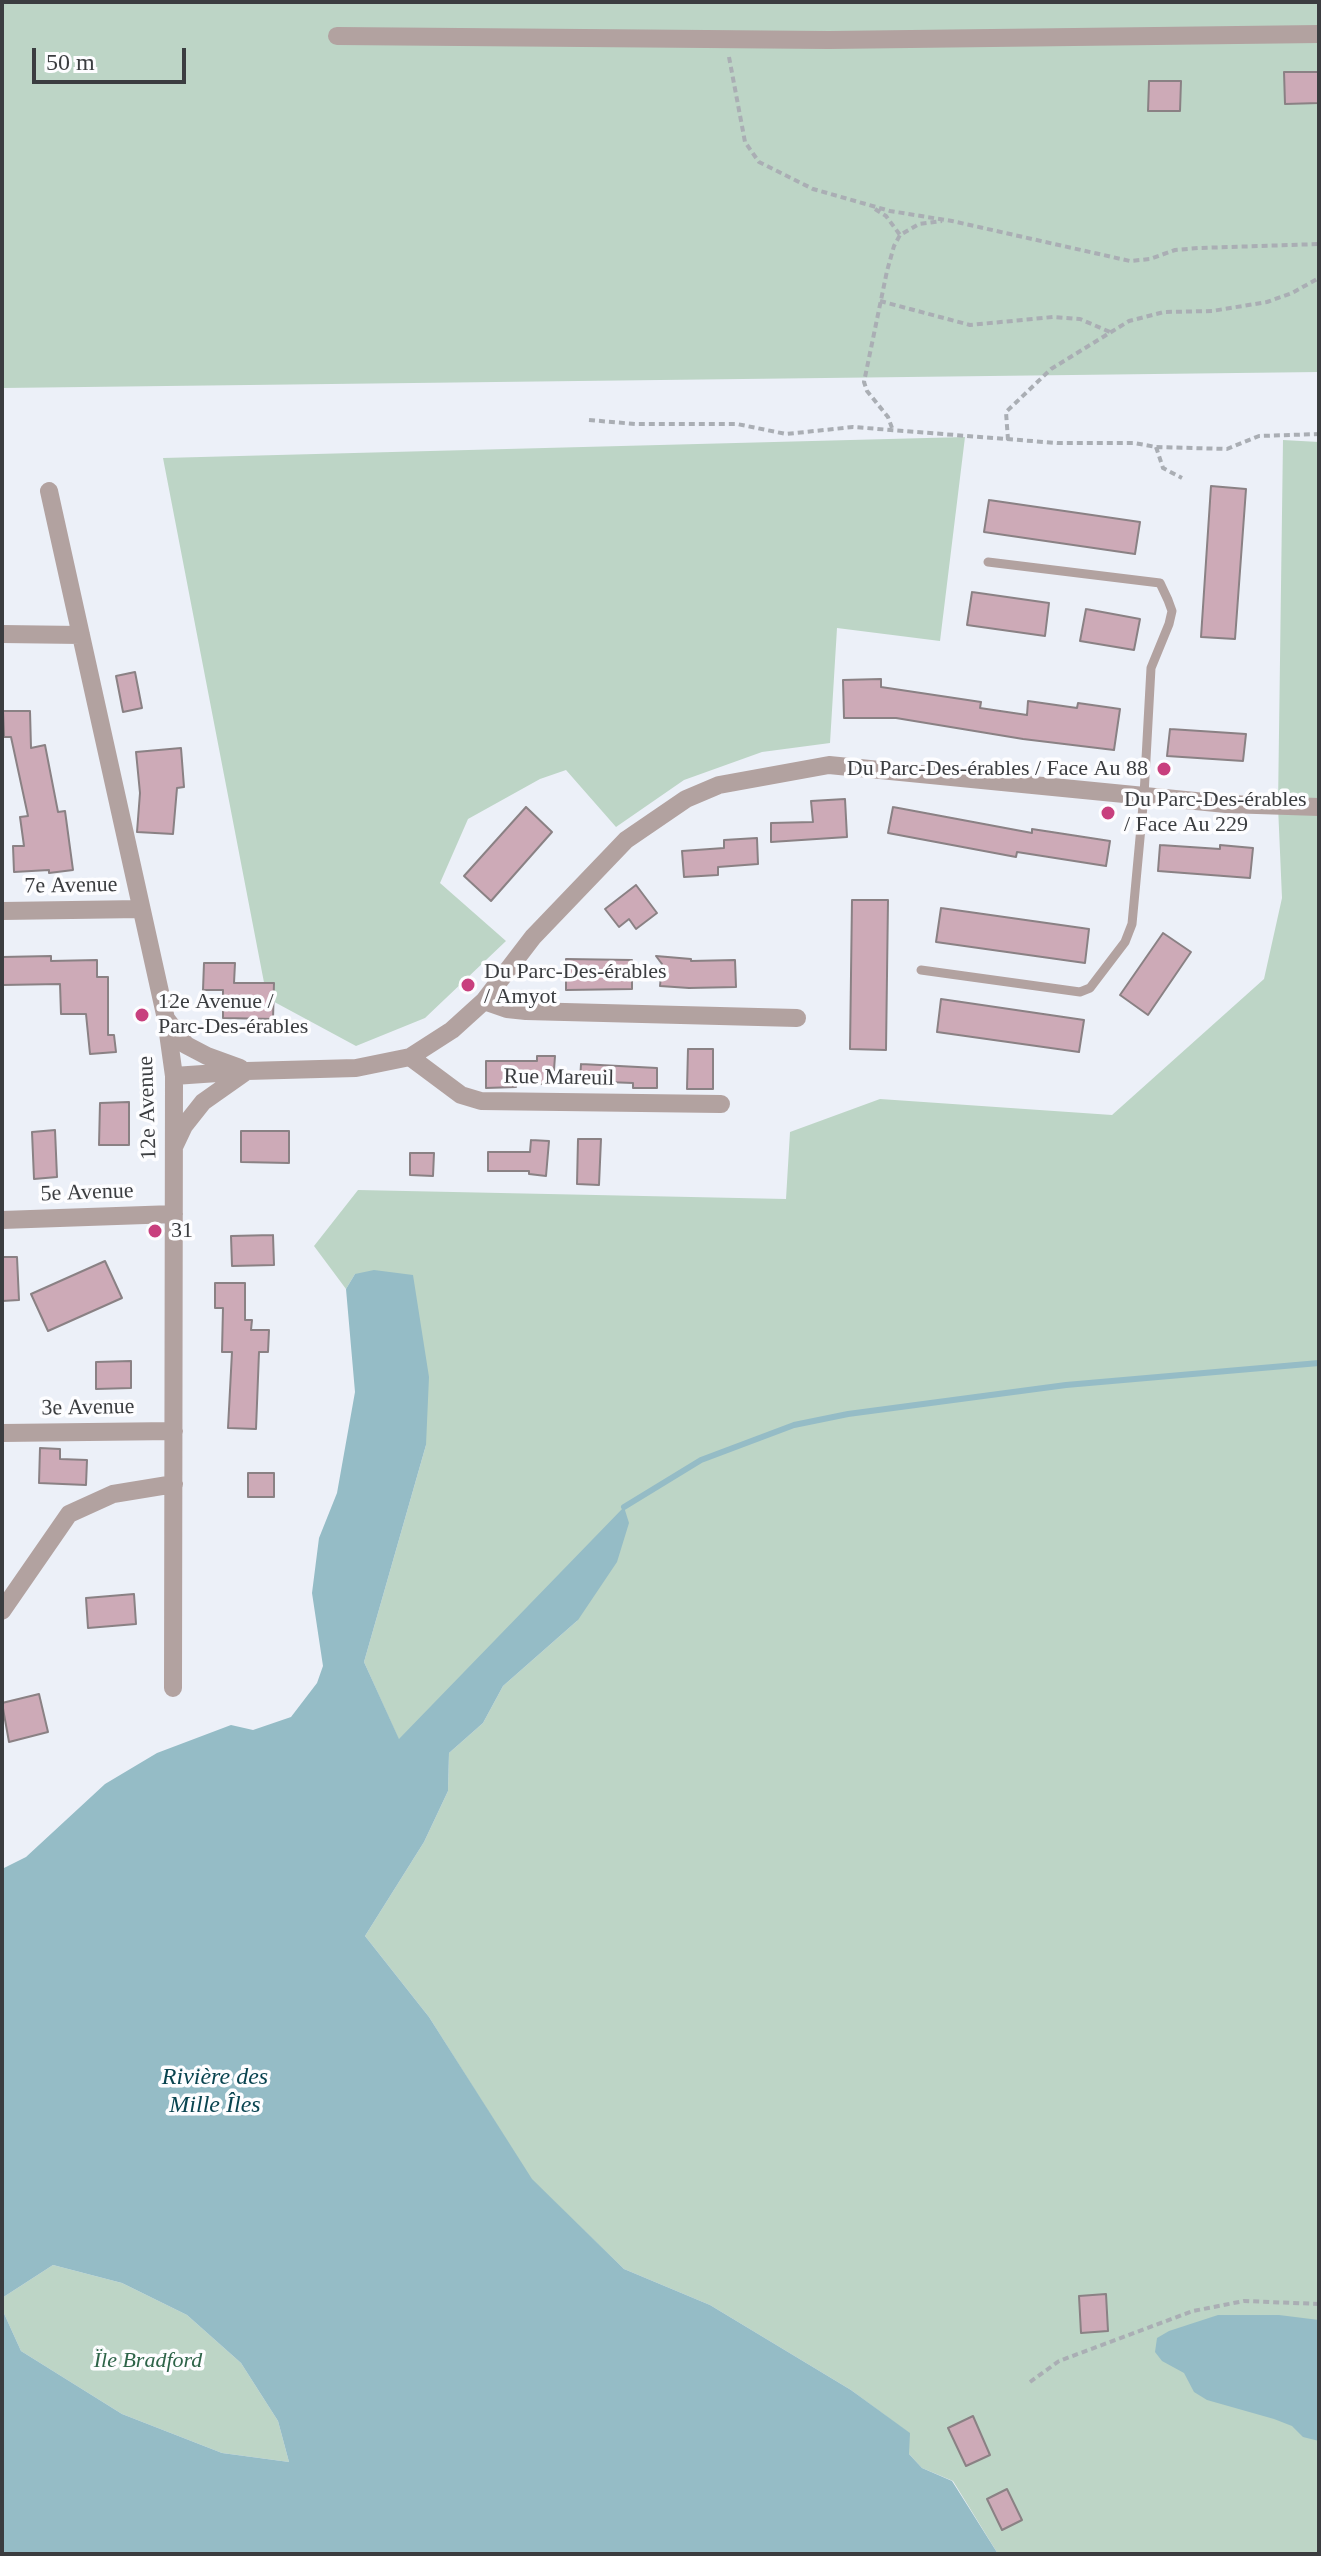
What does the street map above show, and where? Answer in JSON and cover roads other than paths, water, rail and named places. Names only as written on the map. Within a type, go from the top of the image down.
[{"type":"street","points":[[337,36],[726,39],[1319,34]]},
{"type":"street","name":"12e Avenue","points":[[49,491],[166,1019],[174,1076],[173,1688]]},
{"type":"street","points":[[2,634],[81,635]]},
{"type":"street","points":[[174,1076],[356,1068],[410,1057],[452,1030],[484,1001],[533,937],[626,840],[686,799],[719,785],[829,765],[1226,804],[1319,807]]},
{"type":"street","name":"7e Avenue","points":[[2,911],[141,909]]},
{"type":"street","points":[[484,1001],[507,1009],[526,1011],[797,1018]]},
{"type":"street","points":[[166,1019],[186,1045],[247,1071]]},
{"type":"street","name":"Rue Mareuil","points":[[410,1057],[461,1095],[481,1101],[721,1104]]},
{"type":"street","points":[[174,1146],[184,1126],[203,1102],[247,1071]]},
{"type":"street","name":"5e Avenue","points":[[2,1220],[174,1214]]},
{"type":"street","name":"3e Avenue","points":[[2,1433],[174,1431]]},
{"type":"street","points":[[2,1611],[69,1514],[113,1494],[174,1484]]},
{"type":"lane","points":[[921,970],[1080,992],[1090,988],[1125,942],[1132,924],[1144,795],[1151,668],[1172,611],[1160,583],[988,562]]},
{"type":"water","name":"Rivière des Mille Îles","points":[[374,1270],[413,1275],[429,1377],[426,1445],[364,1662],[399,1739],[624,1507],[629,1523],[617,1562],[578,1620],[503,1686],[483,1723],[449,1753],[448,1791],[424,1842],[365,1936],[429,2017],[532,2179],[624,2269],[710,2305],[851,2390],[910,2433],[909,2454],[922,2468],[952,2481],[998,2554],[2,2554],[2,2309],[21,2351],[122,2414],[222,2453],[289,2462],[278,2421],[241,2363],[187,2315],[122,2283],[53,2265],[2,2298],[2,1869],[26,1857],[105,1784],[157,1753],[231,1725],[253,1730],[291,1717],[317,1683],[323,1666],[312,1593],[319,1538],[337,1493],[355,1392],[346,1289],[355,1274]]},
{"type":"water","points":[[1218,2315],[1279,2315],[1319,2320],[1319,2441],[1303,2437],[1292,2426],[1274,2419],[1207,2400],[1194,2392],[1184,2373],[1162,2361],[1155,2352],[1157,2338]]},
{"type":"waterway","points":[[624,1507],[701,1460],[794,1425],[848,1414],[1066,1385],[1319,1363]]},
{"type":"place","name":"Du Parc-Des-érables / Face Au 88","points":[[1164,769]]},
{"type":"place","name":"Du Parc-Des-érables / Face Au 229","points":[[1108,813]]},
{"type":"place","name":"Du Parc-Des-érables / Amyot","points":[[468,985]]},
{"type":"place","name":"12e Avenue / Parc-Des-érables","points":[[142,1015]]},
{"type":"place","name":"31","points":[[155,1231]]},
{"type":"park label","name":"Ïle Bradford","points":[[148,2361]]}]
